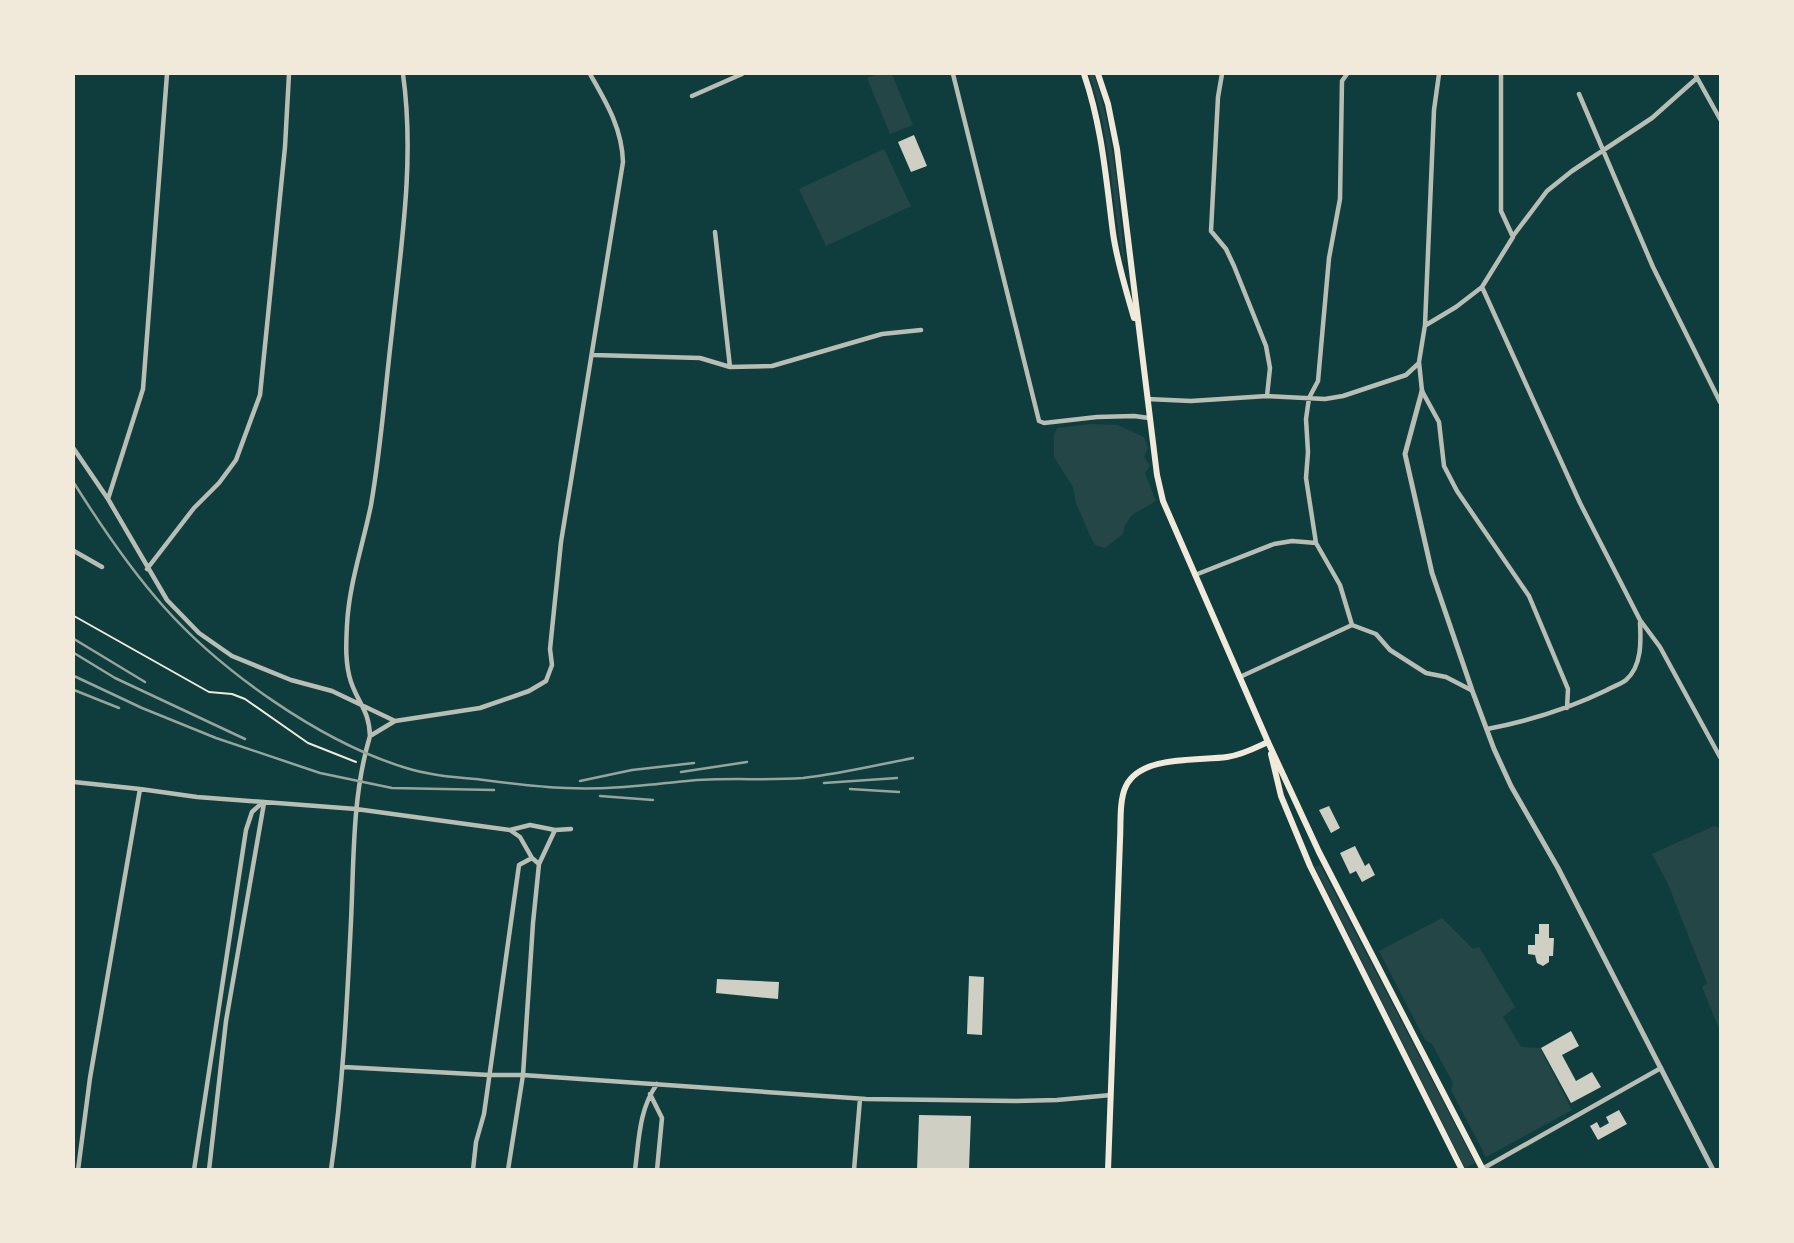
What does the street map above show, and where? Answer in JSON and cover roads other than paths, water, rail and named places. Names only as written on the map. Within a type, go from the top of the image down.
[{"type":"main road","points":[[1084,74],[1097,114],[1118,260],[1139,332]]},
{"type":"main road","points":[[1098,74],[1108,104],[1117,149],[1149,418],[1163,501],[1319,852],[1482,1169]]},
{"type":"main road","points":[[1108,1170],[1120,840],[1125,788],[1132,776],[1149,767],[1168,762],[1227,757],[1247,752],[1268,742]]},
{"type":"main road","points":[[1268,742],[1281,796],[1310,866],[1462,1170]]},
{"type":"street","points":[[108,499],[143,389],[167,74]]},
{"type":"street","points":[[148,569],[194,508],[219,483],[236,460],[260,395],[285,147],[289,74]]},
{"type":"street","points":[[331,1170],[344,1067],[356,809],[361,765],[370,736],[369,720],[348,672],[347,622],[383,424],[401,255],[407,192],[408,124],[404,74]]},
{"type":"street","points":[[370,736],[395,722],[480,708],[529,691],[546,681],[552,665],[550,649],[561,542],[594,355],[623,162],[620,135],[590,74]]},
{"type":"street","points":[[692,96],[742,74]]},
{"type":"street","points":[[953,74],[1039,421],[1044,423],[1133,416],[1149,418]]},
{"type":"street","points":[[1222,74],[1218,97],[1210,231],[1226,249],[1266,346],[1270,369],[1267,396]]},
{"type":"street","points":[[1347,74],[1342,81],[1340,199],[1329,258],[1318,381],[1309,398],[1306,419],[1306,478],[1316,544],[1340,585],[1352,625]]},
{"type":"street","points":[[1439,74],[1434,110],[1426,325],[1419,362],[1422,391],[1405,454],[1432,573],[1472,690],[1511,786],[1558,868],[1713,1170]]},
{"type":"street","points":[[1502,74],[1501,211],[1513,237]]},
{"type":"street","points":[[1426,325],[1482,287],[1513,237],[1548,191],[1652,118],[1696,76],[1720,120]]},
{"type":"street","points":[[1579,94],[1653,267],[1720,402]]},
{"type":"street","points":[[715,232],[730,366]]},
{"type":"street","points":[[1482,287],[1580,503],[1640,620],[1660,647],[1720,757]]},
{"type":"street","points":[[594,355],[699,358],[730,366],[772,366],[882,334],[921,330]]},
{"type":"street","points":[[1147,399],[1191,401],[1267,396],[1325,399],[1343,396],[1406,375],[1419,362]]},
{"type":"street","points":[[1422,391],[1439,422],[1444,466],[1457,491],[1528,596],[1568,689],[1567,708]]},
{"type":"street","points":[[74,449],[108,499],[167,600],[198,633],[232,656],[281,677],[332,691],[395,722]]},
{"type":"street","points":[[1195,575],[1274,544],[1292,541],[1316,544]]},
{"type":"street","points":[[74,551],[102,567]]},
{"type":"street","points":[[1487,729],[1567,708],[1626,680],[1635,667],[1641,648],[1640,620]]},
{"type":"street","points":[[1240,677],[1352,625],[1376,634],[1390,650],[1426,673],[1446,677],[1472,690]]},
{"type":"street","points":[[74,782],[197,797],[356,809],[510,830],[530,825],[555,830],[571,829]]},
{"type":"street","points":[[78,1170],[90,1077],[140,789]]},
{"type":"street","points":[[194,1170],[246,830],[252,813],[264,802]]},
{"type":"street","points":[[209,1170],[226,1021],[264,802]]},
{"type":"street","points":[[510,830],[520,837],[532,858],[539,864]]},
{"type":"street","points":[[508,1170],[523,1075],[539,864],[555,830]]},
{"type":"street","points":[[473,1170],[509,949],[519,865],[532,858]]},
{"type":"street","points":[[344,1067],[657,1083],[860,1099],[1016,1101],[1111,1095]]},
{"type":"street","points":[[1482,1169],[1661,1068]]},
{"type":"street","points":[[635,1170],[643,1112],[657,1083]]},
{"type":"street","points":[[650,1094],[662,1118],[657,1170]]},
{"type":"street","points":[[854,1170],[860,1099]]},
{"type":"railway","points":[[74,483],[139,578],[214,656],[274,702],[306,722],[371,755],[403,767],[440,775],[521,785],[597,788],[702,780],[803,778],[913,758]]},
{"type":"railway","points":[[74,639],[145,682]]},
{"type":"railway","points":[[74,653],[115,678],[245,739]]},
{"type":"railway","points":[[74,676],[142,708],[216,738],[320,773],[392,788],[494,790]]},
{"type":"railway","points":[[74,690],[119,708]]},
{"type":"railway","points":[[681,772],[747,762]]},
{"type":"railway","points":[[580,781],[632,770],[694,763]]},
{"type":"railway","points":[[824,783],[897,778]]},
{"type":"railway","points":[[850,789],[899,792]]},
{"type":"railway","points":[[600,796],[653,800]]}]
